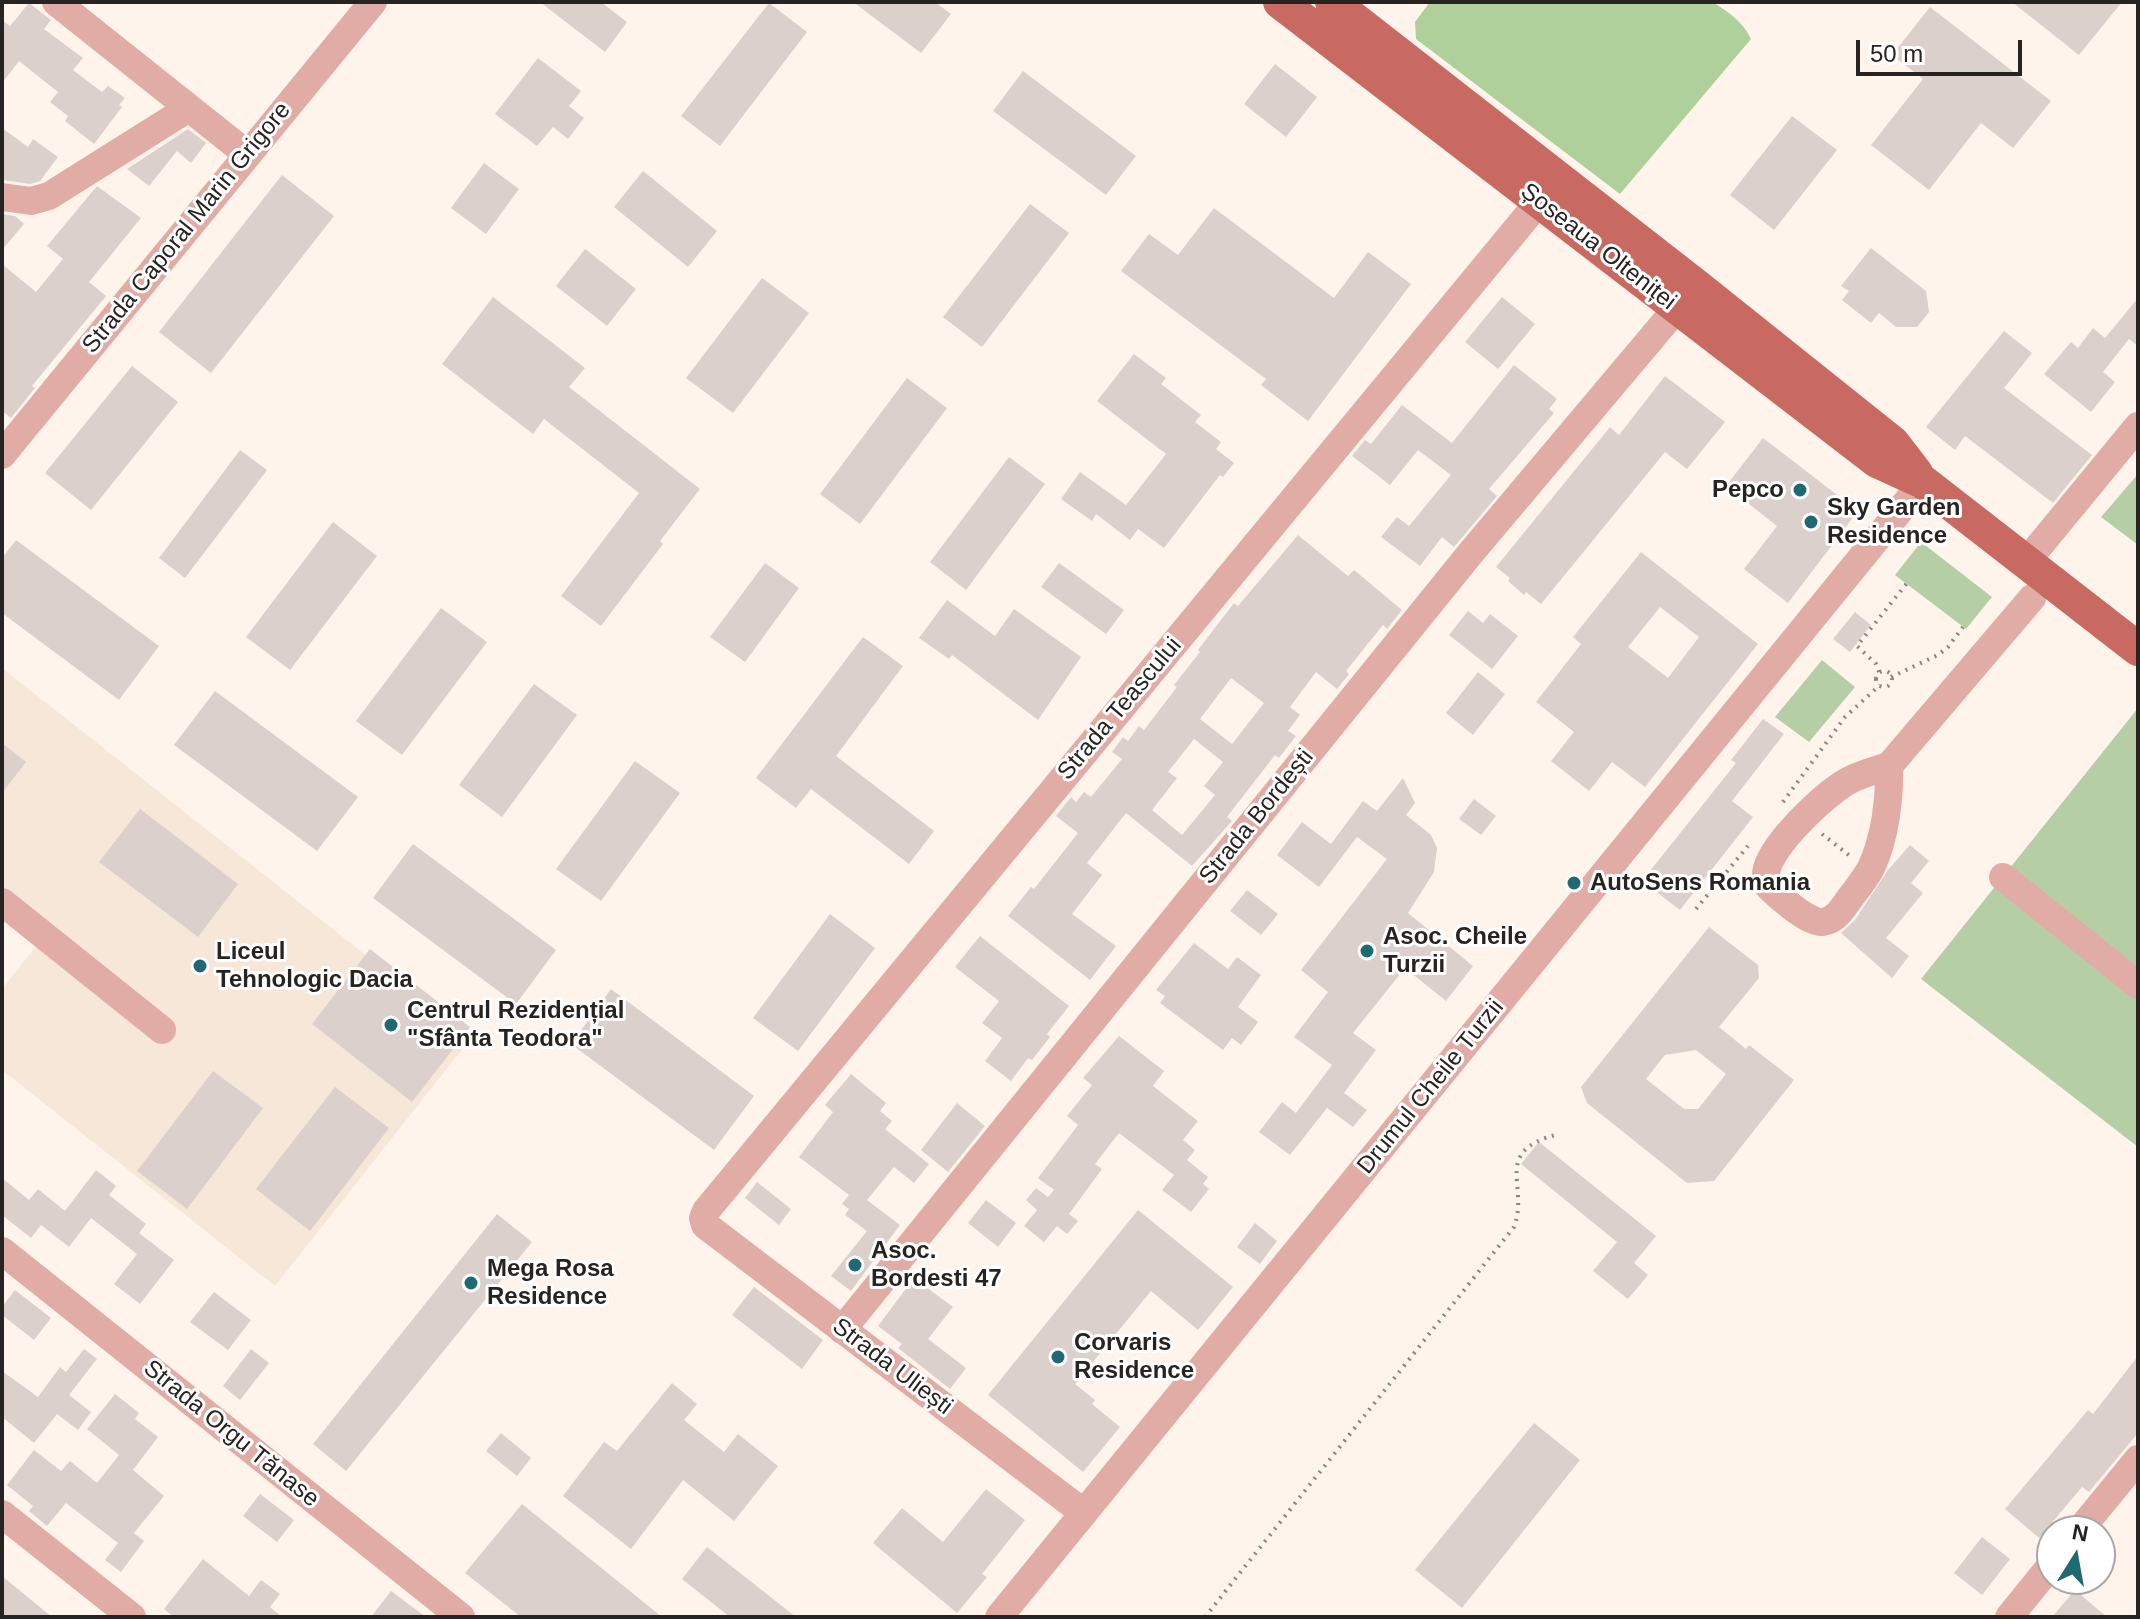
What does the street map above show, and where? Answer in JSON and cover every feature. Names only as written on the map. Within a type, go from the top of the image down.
[{"type":"main road","name":"Șoseaua Olteniței","points":[[1280,2],[1549,190],[1893,443],[1923,482]]},
{"type":"main road","name":"Șoseaua Olteniței","points":[[1332,2],[1549,190],[1677,308],[1877,461],[1923,482],[2138,649]]},
{"type":"street","points":[[56,2],[247,154]]},
{"type":"street","name":"Strada Caporal Marin Grigore","points":[[5,447],[373,2]]},
{"type":"street","points":[[2,197],[31,201],[49,196],[189,108]]},
{"type":"street","name":"Strada Teascului","points":[[703,1218],[1549,190]]},
{"type":"street","name":"Strada Bordești","points":[[842,1330],[1469,555],[1677,308]]},
{"type":"street","points":[[2026,562],[2138,426]]},
{"type":"street","name":"Drumul Cheile Turzii","points":[[1010,1613],[1084,1513],[1923,482]]},
{"type":"street","points":[[1889,766],[1886,810],[1877,854],[1869,871],[1839,913],[1823,922],[1812,921],[1768,886],[1766,873],[1770,861],[1802,818],[1844,783],[1889,766],[2032,598]]},
{"type":"street","points":[[2003,877],[2138,985]]},
{"type":"street","points":[[2,902],[162,1030]]},
{"type":"street","name":"Strada Uliești","points":[[703,1218],[705,1225],[1084,1513]]},
{"type":"street","name":"Strada Orgu Tănase","points":[[2,1251],[461,1617]]},
{"type":"street","points":[[2092,1515],[2138,1459]]},
{"type":"street","points":[[2,1514],[132,1617]]},
{"type":"street","points":[[2009,1617],[2036,1584]]},
{"type":"path","points":[[1880,685],[1876,679],[1879,672],[1876,664],[1857,646],[1907,583]]},
{"type":"path","points":[[1891,677],[1938,655],[1963,627]]},
{"type":"path","points":[[1879,672],[1886,672],[1891,677]]},
{"type":"path","points":[[1869,871],[1783,803],[1789,790],[1850,712],[1880,685],[1890,684],[1891,677]]},
{"type":"path","points":[[1696,909],[1754,838]]},
{"type":"path","points":[[1205,1617],[1514,1227],[1518,1217],[1515,1170],[1520,1159],[1540,1139],[1559,1134]]},
{"type":"shaded area","name":"Liceul Tehnologic Dacia","points":[[2,668],[471,1038],[275,1286],[2,1070],[2,989],[38,944],[2,915]]},
{"type":"green space","points":[[1430,2],[1712,2],[1744,27],[1751,39],[1620,194],[1416,39],[1415,22]]},
{"type":"green space","points":[[2138,474],[2138,545],[2101,517]]},
{"type":"green space","points":[[1921,542],[1992,597],[1966,629],[1895,575]]},
{"type":"green space","points":[[1822,660],[1855,687],[1809,742],[1775,717]]},
{"type":"green space","points":[[2138,708],[2138,1147],[1921,979]]},
{"type":"building","points":[[540,2],[601,2],[627,22],[605,52]]},
{"type":"building","points":[[853,2],[935,2],[951,14],[921,53]]},
{"type":"building","points":[[2012,2],[2122,2],[2079,55]]},
{"type":"building","points":[[29,3],[51,20],[44,29],[83,58],[73,70],[102,92],[108,86],[125,98],[119,105],[122,107],[94,144],[65,121],[68,116],[50,102],[58,92],[19,61],[2,83],[2,20],[10,26]]},
{"type":"building","points":[[769,3],[807,32],[720,146],[681,116]]},
{"type":"building","points":[[1930,7],[2051,101],[2013,148],[1981,123],[1929,190],[1871,145],[1923,79],[1892,55]]},
{"type":"building","points":[[538,58],[581,91],[569,106],[584,118],[568,139],[553,127],[537,146],[495,114]]},
{"type":"building","points":[[1275,64],[1317,97],[1286,137],[1244,104]]},
{"type":"building","points":[[1023,71],[1136,156],[1106,195],[993,111]]},
{"type":"building","points":[[1792,116],[1837,150],[1774,230],[1730,195]]},
{"type":"building","points":[[2,128],[28,147],[33,139],[58,157],[40,181],[30,184],[2,180]]},
{"type":"building","points":[[188,129],[206,143],[191,163],[177,151],[149,186],[127,169]]},
{"type":"building","points":[[484,163],[519,189],[486,234],[451,208]]},
{"type":"building","points":[[643,171],[717,231],[688,267],[614,207]]},
{"type":"building","points":[[282,175],[334,216],[211,373],[159,332]]},
{"type":"building","points":[[97,186],[141,218],[89,282],[106,296],[32,386],[35,388],[11,418],[2,411],[2,264],[36,292],[63,259],[47,246]]},
{"type":"building","points":[[1030,204],[1069,233],[982,347],[943,317]]},
{"type":"building","points":[[1214,208],[1334,298],[1368,252],[1411,284],[1308,421],[1261,385],[1266,379],[1121,271],[1149,234],[1178,255]]},
{"type":"building","points":[[2,214],[15,216],[24,224],[2,250]]},
{"type":"building","points":[[1871,248],[1926,291],[1929,312],[1917,327],[1896,327],[1879,313],[1871,323],[1842,300],[1849,291],[1841,286]]},
{"type":"building","points":[[585,249],[636,289],[607,326],[556,286]]},
{"type":"building","points":[[762,278],[809,313],[733,413],[686,378]]},
{"type":"building","points":[[493,297],[585,368],[569,387],[700,489],[601,626],[561,596],[639,493],[544,419],[533,434],[442,364]]},
{"type":"building","points":[[1502,297],[1535,324],[1498,369],[1465,342]]},
{"type":"building","points":[[2138,298],[2138,346],[2129,339],[2103,372],[2115,382],[2091,412],[2044,374],[2071,342],[2078,348],[2093,328],[2105,338]]},
{"type":"building","points":[[2004,331],[2032,353],[2004,388],[2092,455],[2053,503],[1965,436],[1955,450],[1926,427]]},
{"type":"building","points":[[1134,354],[1166,378],[1161,384],[1201,415],[1195,422],[1221,442],[1216,449],[1234,463],[1223,477],[1220,475],[1164,548],[1138,529],[1130,540],[1096,514],[1092,521],[1061,499],[1080,472],[1126,505],[1166,454],[1097,401]]},
{"type":"building","points":[[1514,365],[1557,399],[1549,409],[1554,413],[1489,489],[1497,496],[1454,547],[1442,537],[1420,566],[1381,537],[1397,517],[1409,526],[1451,475],[1418,450],[1390,485],[1352,456],[1365,440],[1371,444],[1402,405],[1452,443]]},
{"type":"building","points":[[132,366],[178,402],[91,510],[45,473]]},
{"type":"building","points":[[1665,376],[1725,422],[1687,469],[1665,452],[1541,604],[1526,592],[1524,595],[1496,567],[1610,427],[1619,435]]},
{"type":"building","points":[[907,378],[947,408],[860,524],[820,494]]},
{"type":"building","name":"Sky Garden Residence","points":[[1763,438],[1858,511],[1788,603],[1744,569],[1777,526],[1726,486]]},
{"type":"building","points":[[240,450],[267,470],[185,578],[159,558]]},
{"type":"building","points":[[1009,457],[1045,484],[966,590],[930,562]]},
{"type":"building","points":[[333,522],[377,556],[290,670],[246,637]]},
{"type":"building","points":[[1298,535],[1348,576],[1354,570],[1402,610],[1387,629],[1383,625],[1346,671],[1349,674],[1337,689],[1316,672],[1290,707],[1300,715],[1288,731],[1296,736],[1279,758],[1275,755],[1227,817],[1232,821],[1192,866],[1126,813],[1087,863],[1102,875],[1072,914],[1116,946],[1090,980],[1008,916],[1031,887],[1034,889],[1078,833],[1056,816],[1071,797],[1076,802],[1084,792],[1091,797],[1122,759],[1112,752],[1123,737],[1128,741],[1139,726],[1144,730],[1177,687],[1174,685],[1200,652],[1198,650],[1234,603],[1238,606]],"holes":[[[1231,678],[1264,703],[1232,744],[1200,719]],[[1194,739],[1223,762],[1204,786],[1215,795],[1182,835],[1152,810],[1177,778],[1168,772]]]},
{"type":"building","points":[[16,540],[159,646],[119,700],[2,613],[2,558]]},
{"type":"building","points":[[1641,552],[1758,644],[1645,787],[1612,762],[1589,791],[1551,761],[1574,732],[1536,702],[1581,644],[1573,637]],"holes":[[[1660,607],[1699,637],[1668,678],[1628,647]]]},
{"type":"building","points":[[765,563],[799,588],[745,662],[710,637]]},
{"type":"building","points":[[1059,563],[1124,610],[1106,634],[1041,587]]},
{"type":"building","points":[[947,600],[995,636],[1014,609],[1081,657],[1038,720],[952,655],[949,659],[919,638]]},
{"type":"building","points":[[441,608],[487,642],[402,755],[356,721]]},
{"type":"building","points":[[1468,611],[1483,623],[1490,614],[1518,636],[1492,669],[1449,635]]},
{"type":"building","points":[[1855,612],[1871,625],[1850,652],[1833,639]]},
{"type":"building","points":[[863,637],[903,666],[836,756],[934,831],[909,864],[811,789],[796,808],[756,778]]},
{"type":"building","points":[[1478,672],[1505,694],[1473,735],[1446,713]]},
{"type":"building","points":[[534,684],[577,715],[502,817],[459,785]]},
{"type":"building","points":[[215,691],[358,797],[317,851],[174,745]]},
{"type":"building","points":[[1763,719],[1784,734],[1732,801],[1753,817],[1680,910],[1642,881],[1736,763],[1731,760]]},
{"type":"building","points":[[2,743],[26,762],[2,793]]},
{"type":"building","points":[[635,761],[680,793],[601,901],[556,869]]},
{"type":"building","points":[[1403,778],[1415,803],[1406,815],[1431,835],[1437,848],[1434,872],[1408,913],[1473,966],[1446,1001],[1405,968],[1353,1033],[1376,1050],[1344,1093],[1367,1110],[1353,1127],[1327,1108],[1290,1155],[1259,1132],[1282,1102],[1296,1113],[1332,1065],[1294,1037],[1328,992],[1301,970],[1387,859],[1357,837],[1319,887],[1277,855],[1302,822],[1331,844],[1363,801],[1377,811]]},
{"type":"building","points":[[1474,799],[1496,816],[1481,835],[1459,819]]},
{"type":"building","points":[[140,809],[238,884],[198,937],[99,862]]},
{"type":"building","points":[[413,844],[556,950],[516,1004],[373,898]]},
{"type":"building","points":[[1910,845],[1929,861],[1911,883],[1923,893],[1886,938],[1909,956],[1892,978],[1841,933],[1855,920],[1888,870]]},
{"type":"building","points":[[1247,890],[1278,914],[1261,935],[1230,911]]},
{"type":"building","points":[[830,914],[875,948],[798,1051],[753,1018]]},
{"type":"building","points":[[1709,927],[1758,965],[1759,978],[1719,1027],[1746,1049],[1749,1045],[1794,1080],[1714,1181],[1687,1183],[1587,1103],[1581,1087]],"holes":[[[1696,1050],[1726,1074],[1698,1109],[1684,1109],[1646,1079],[1665,1055]]]},
{"type":"building","points":[[980,936],[1069,1006],[1047,1034],[1050,1037],[1032,1060],[1028,1058],[1011,1081],[985,1061],[1002,1038],[982,1023],[999,1001],[955,967]]},
{"type":"building","points":[[1194,943],[1228,969],[1237,957],[1261,975],[1238,1007],[1258,1022],[1241,1045],[1232,1038],[1223,1050],[1160,1003],[1165,996],[1156,990]]},
{"type":"building","name":"Centrul Rezidențial \"Sfânta Teodora\"","points":[[370,949],[470,1027],[412,1102],[312,1024]]},
{"type":"building","points":[[611,989],[754,1096],[714,1150],[571,1044]]},
{"type":"building","points":[[1119,1036],[1164,1071],[1153,1086],[1198,1121],[1183,1140],[1195,1150],[1187,1160],[1208,1177],[1203,1184],[1209,1189],[1191,1212],[1162,1190],[1174,1175],[1119,1133],[1095,1164],[1102,1169],[1069,1214],[1078,1221],[1067,1234],[1057,1226],[1044,1242],[1024,1226],[1037,1210],[1026,1200],[1036,1188],[1048,1197],[1054,1190],[1038,1178],[1078,1125],[1067,1116],[1092,1085],[1083,1078]]},
{"type":"building","points":[[213,1071],[263,1108],[187,1209],[137,1171]]},
{"type":"building","points":[[851,1074],[886,1103],[880,1111],[892,1121],[885,1129],[929,1164],[914,1183],[894,1167],[867,1200],[900,1225],[851,1291],[831,1276],[867,1231],[845,1215],[849,1209],[842,1204],[849,1195],[799,1157],[833,1112],[825,1105]]},
{"type":"building","points":[[335,1087],[389,1128],[310,1231],[256,1189]]},
{"type":"building","points":[[957,1103],[985,1126],[948,1172],[921,1150]]},
{"type":"building","points":[[1539,1142],[1656,1236],[1634,1263],[1648,1275],[1628,1299],[1593,1271],[1617,1242],[1521,1164]]},
{"type":"building","points":[[96,1170],[116,1186],[109,1195],[146,1224],[139,1233],[174,1260],[140,1304],[114,1284],[137,1254],[91,1218],[69,1247],[41,1225],[31,1238],[2,1215],[2,1178],[29,1200],[38,1189],[65,1211]]},
{"type":"building","points":[[757,1182],[791,1209],[779,1225],[745,1198]]},
{"type":"building","points":[[986,1200],[1016,1223],[998,1247],[968,1223]]},
{"type":"building","name":"Corvaris Residence","points":[[1138,1210],[1233,1287],[1198,1330],[1151,1291],[1075,1384],[1095,1400],[1092,1404],[1120,1427],[1083,1472],[988,1395]]},
{"type":"building","points":[[497,1214],[532,1242],[346,1471],[313,1444]]},
{"type":"building","points":[[1255,1223],[1277,1241],[1260,1264],[1237,1247]]},
{"type":"building","points":[[914,1278],[953,1307],[928,1339],[966,1368],[950,1389],[898,1348],[902,1344],[878,1326]]},
{"type":"building","points":[[754,1287],[823,1340],[802,1369],[732,1315]]},
{"type":"building","points":[[15,1290],[51,1318],[34,1340],[2,1315],[2,1307]]},
{"type":"building","points":[[214,1292],[251,1320],[228,1350],[190,1322]]},
{"type":"building","points":[[84,1349],[97,1359],[69,1395],[91,1412],[78,1430],[57,1414],[34,1443],[2,1417],[2,1371],[38,1397],[60,1367],[66,1372]]},
{"type":"building","points":[[251,1349],[269,1363],[240,1400],[223,1386]]},
{"type":"building","points":[[2138,1356],[2138,1433],[2089,1492],[2082,1487],[2058,1515],[2036,1515],[2036,1535],[2005,1509],[2088,1410],[2093,1414]]},
{"type":"building","points":[[672,1383],[697,1404],[684,1420],[724,1452],[738,1434],[778,1466],[734,1521],[683,1480],[631,1549],[563,1496],[604,1442],[617,1451]]},
{"type":"building","points":[[115,1394],[139,1413],[135,1419],[158,1437],[133,1470],[164,1496],[134,1533],[144,1541],[121,1572],[105,1560],[118,1543],[66,1503],[47,1526],[29,1511],[33,1506],[7,1485],[34,1450],[61,1471],[70,1461],[97,1483],[119,1455],[87,1429]]},
{"type":"building","points":[[1534,1423],[1580,1460],[1462,1608],[1415,1570]]},
{"type":"building","points":[[501,1433],[531,1458],[517,1476],[486,1451]]},
{"type":"building","points":[[986,1489],[1025,1520],[982,1574],[987,1577],[957,1613],[873,1543],[902,1508],[943,1542]]},
{"type":"building","points":[[260,1494],[294,1520],[277,1542],[243,1516]]},
{"type":"building","points":[[522,1504],[662,1617],[521,1617],[465,1573]]},
{"type":"building","points":[[1982,1537],[2010,1559],[1982,1595],[1954,1573]]},
{"type":"building","points":[[707,1547],[796,1617],[730,1617],[682,1579]]},
{"type":"building","points":[[203,1559],[249,1596],[261,1580],[280,1594],[270,1607],[282,1617],[174,1617],[164,1609]]},
{"type":"building","points":[[2,1576],[52,1617],[2,1617]]},
{"type":"building","points":[[391,1591],[426,1617],[371,1617]]},
{"type":"building","points":[[2071,1595],[2081,1595],[2107,1617],[2052,1617]]},
{"type":"place","name":"Pepco","points":[[1800,490]]},
{"type":"place","name":"Sky Garden Residence","points":[[1811,522]]},
{"type":"place","name":"AutoSens Romania","points":[[1574,883]]},
{"type":"place","name":"Asoc. Cheile Turzii","points":[[1367,951]]},
{"type":"place","name":"Liceul Tehnologic Dacia","points":[[200,966]]},
{"type":"place","name":"Centrul Rezidențial \"Sfânta Teodora\"","points":[[391,1025]]},
{"type":"place","name":"Asoc. Bordesti 47","points":[[855,1265]]},
{"type":"place","name":"Mega Rosa Residence","points":[[471,1283]]},
{"type":"place","name":"Corvaris Residence","points":[[1058,1357]]}]
